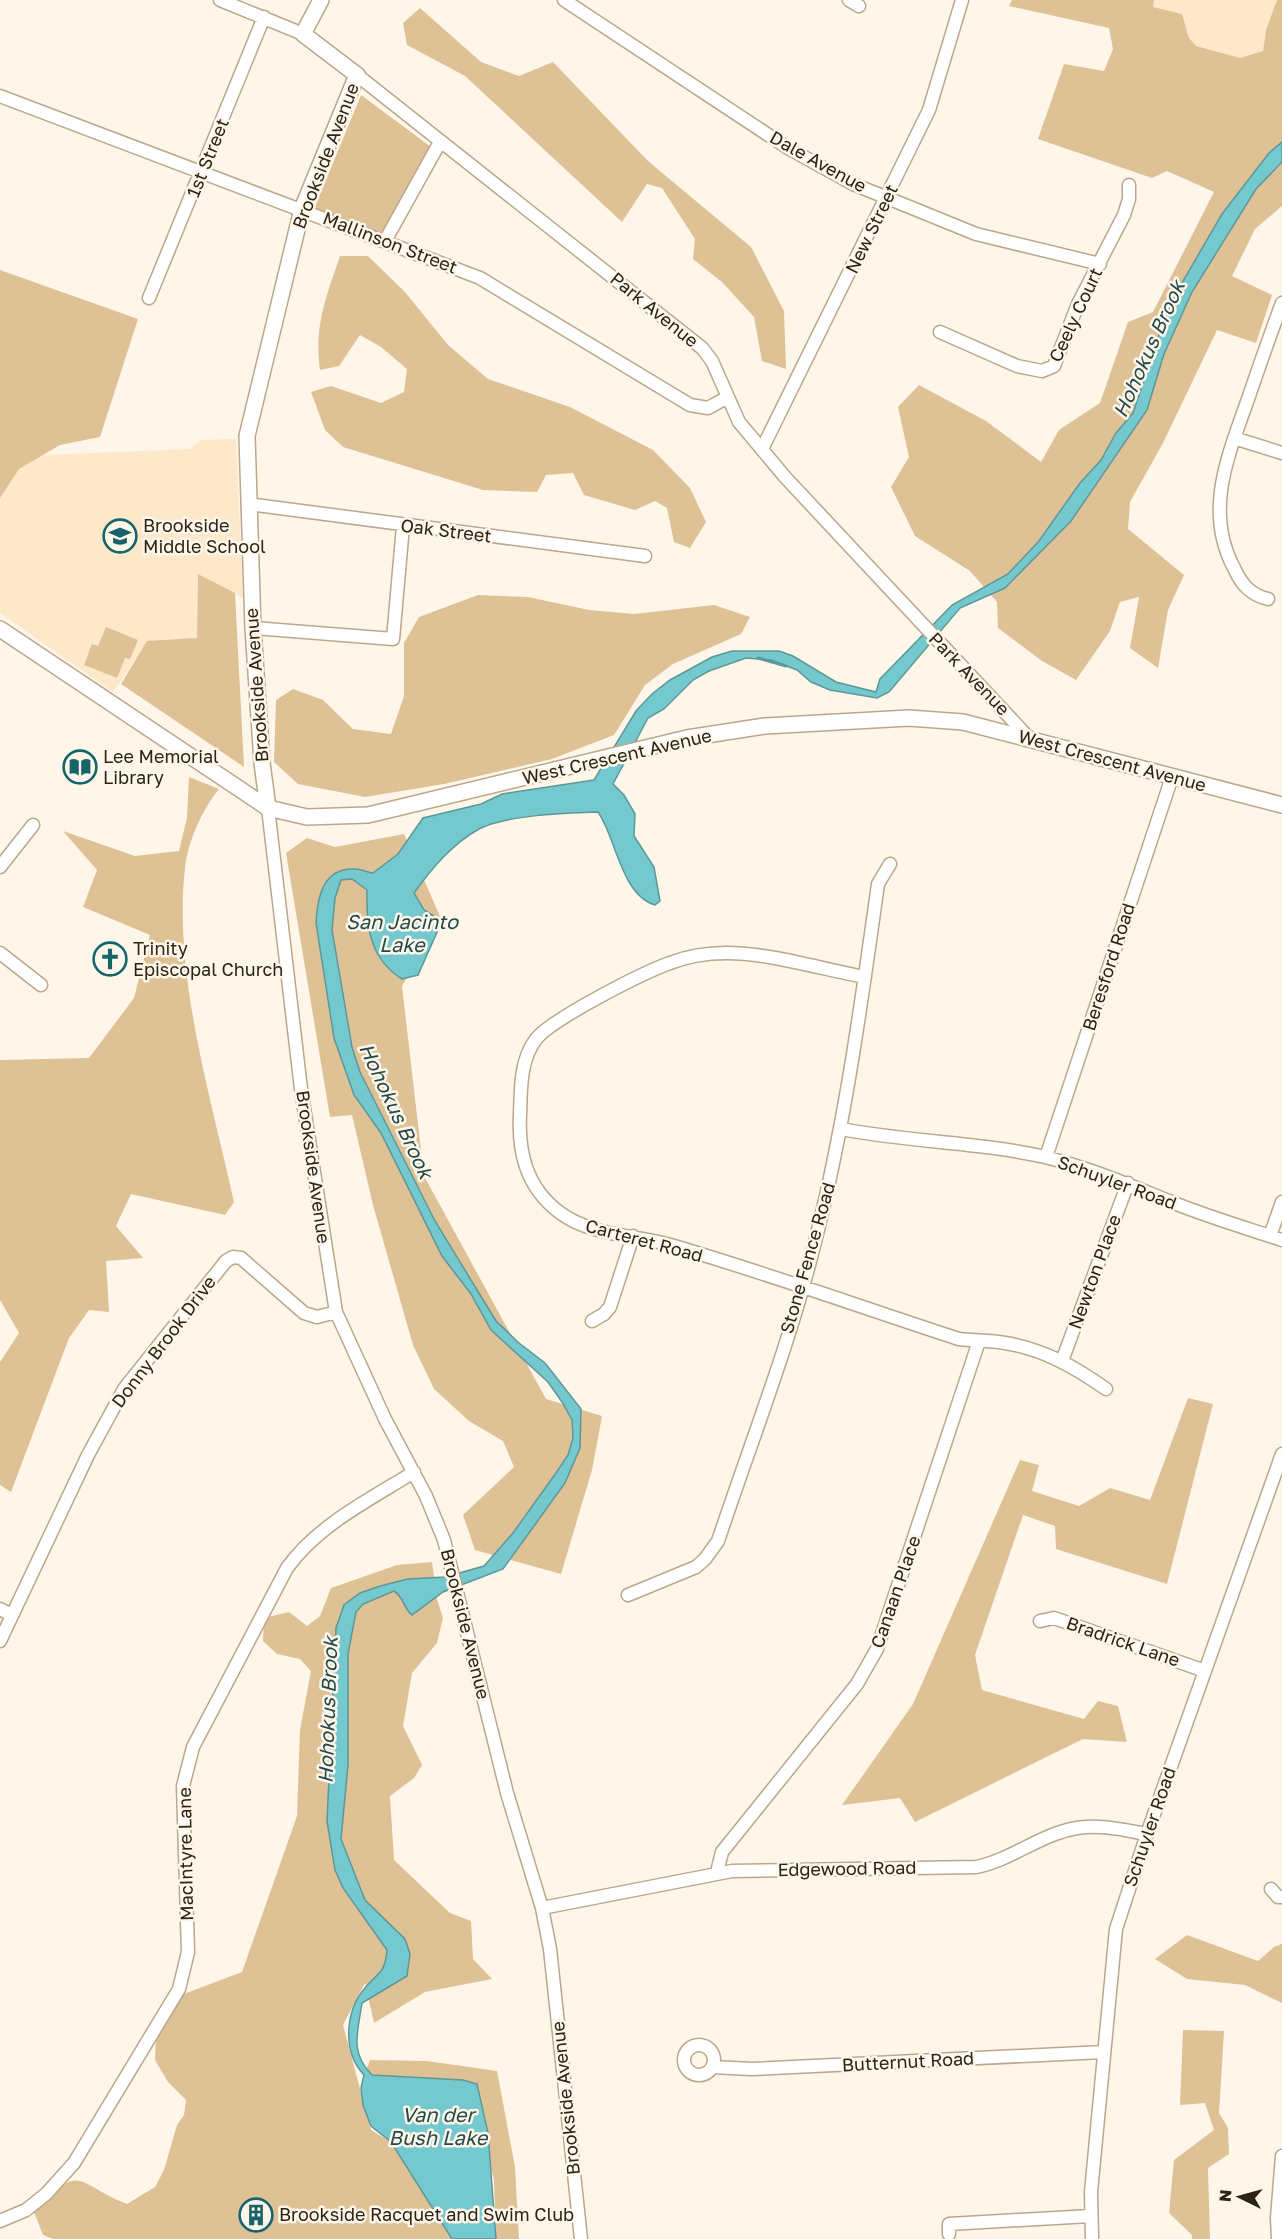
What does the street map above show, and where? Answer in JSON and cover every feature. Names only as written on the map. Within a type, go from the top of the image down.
[{"type":"main road","points":[[303,34],[321,0]]},
{"type":"main road","name":"Park Avenue","points":[[303,34],[357,75]]},
{"type":"main road","name":"Brookside Avenue","points":[[268,808],[262,764],[253,628],[248,436],[302,209],[357,75]]},
{"type":"main road","name":"West Crescent Avenue","points":[[0,629],[268,808],[307,817],[368,815],[631,754],[687,738],[765,726],[909,718],[963,722],[1028,737],[1282,805]]},
{"type":"main road","points":[[234,785],[253,778],[262,764]]},
{"type":"street","name":"Park Avenue","points":[[220,0],[303,34]]},
{"type":"street","name":"Dale Avenue","points":[[564,0],[796,153],[886,199],[976,234],[1100,264]]},
{"type":"street","name":"New Street","points":[[762,449],[929,110],[962,0]]},
{"type":"street","name":"1st Street","points":[[149,298],[264,17]]},
{"type":"street","name":"Park Avenue","points":[[357,75],[702,348],[712,361],[726,398],[740,422],[762,449],[839,537],[991,700],[1001,705],[1028,737]]},
{"type":"street","name":"Mallinson Street","points":[[0,96],[480,278],[690,405],[708,408],[726,398]]},
{"type":"street","points":[[385,241],[440,142]]},
{"type":"street","name":"Ceely Court","points":[[940,332],[1017,366],[1034,371],[1048,370],[1058,360],[1068,326],[1124,214],[1130,199],[1129,185]]},
{"type":"street","points":[[1268,599],[1253,594],[1239,579],[1224,546],[1220,527],[1220,489],[1234,438],[1282,303]]},
{"type":"street","points":[[1234,438],[1282,453]]},
{"type":"street","name":"Oak Street","points":[[248,504],[645,556]]},
{"type":"street","points":[[253,628],[393,639],[403,526]]},
{"type":"street","name":"Beresford Road","points":[[1046,1157],[1172,777]]},
{"type":"street","name":"Brookside Avenue","points":[[268,808],[301,1089],[336,1312],[381,1409],[438,1521],[507,1793],[542,1908],[550,1949],[581,2239]]},
{"type":"street","points":[[0,867],[33,825]]},
{"type":"street","name":"Stone Fence Road","points":[[628,1595],[696,1567],[713,1550],[802,1288],[841,1129],[878,884],[890,864]]},
{"type":"street","points":[[0,953],[41,985]]},
{"type":"street","name":"Carteret Road","points":[[864,977],[748,955],[728,953],[691,957],[655,969],[563,1018],[536,1039],[524,1064],[519,1134],[520,1150],[531,1180],[548,1203],[575,1222],[696,1252],[959,1339],[1008,1343],[1062,1361],[1106,1389]]},
{"type":"street","name":"Schuyler Road","points":[[841,1129],[903,1140],[1023,1152],[1046,1157],[1128,1183],[1189,1209],[1276,1238]]},
{"type":"street","name":"Newton Place","points":[[1062,1361],[1128,1183]]},
{"type":"street","points":[[1276,1238],[1282,1202]]},
{"type":"street","points":[[592,1321],[604,1314],[610,1307],[633,1236]]},
{"type":"street","name":"Donny Brook Drive","points":[[0,1641],[88,1455],[124,1389],[226,1261],[233,1257],[241,1258],[304,1313],[317,1317],[336,1312]]},
{"type":"street","name":"Canaan Place","points":[[717,1872],[722,1852],[857,1684],[877,1649],[979,1341]]},
{"type":"street","name":"Schuyler Road","points":[[1092,2239],[1090,2216],[1103,2052],[1116,1929],[1147,1834],[1282,1454]]},
{"type":"street","name":"MacIntyre Lane","points":[[0,2221],[26,2210],[46,2194],[74,2163],[179,1989],[188,1952],[183,1786],[185,1770],[195,1744],[287,1568],[298,1553],[323,1530],[414,1472]]},
{"type":"street","points":[[0,1609],[12,1615]]},
{"type":"street","name":"Bradrick Lane","points":[[1040,1621],[1054,1618],[1204,1671]]},
{"type":"street","name":"Edgewood Road","points":[[542,1908],[717,1872],[976,1867],[1005,1859],[1051,1836],[1076,1828],[1107,1827],[1147,1834]]},
{"type":"street","points":[[1270,1889],[1278,1897],[1282,1897]]},
{"type":"street","name":"Butternut Road","points":[[712,2067],[752,2069],[1103,2052]]},
{"type":"street","points":[[1278,2239],[1277,2218],[1282,2156]]},
{"type":"street","points":[[949,2234],[949,2224],[1090,2216]]},
{"type":"shaded area","points":[[1012,0],[1154,0],[1153,7],[1182,14],[1189,38],[1196,46],[1240,58],[1263,51],[1266,30],[1277,0],[1282,0],[1282,206],[1255,229],[1232,276],[1272,295],[1256,343],[1217,330],[1163,443],[1130,502],[1128,529],[1184,575],[1168,610],[1158,668],[1130,648],[1139,597],[1120,602],[1110,631],[1076,680],[1042,661],[998,628],[997,602],[970,571],[915,536],[891,487],[909,457],[898,407],[919,385],[986,421],[1041,462],[1059,430],[1100,403],[1128,322],[1153,312],[1214,192],[1167,171],[1152,178],[1038,139],[1064,64],[1104,71],[1113,49],[1109,28],[1009,6]]},
{"type":"shaded area","points":[[1154,0],[1277,1],[1266,30],[1263,51],[1240,58],[1196,46],[1189,38],[1182,14],[1152,7]]},
{"type":"shaded area","points":[[420,8],[481,62],[519,76],[553,62],[648,161],[751,247],[784,311],[786,369],[762,361],[754,317],[722,282],[693,259],[695,239],[662,188],[647,184],[622,222],[465,76],[407,45],[403,23]]},
{"type":"shaded area","points":[[361,95],[431,147],[384,235],[314,209]]},
{"type":"shaded area","points":[[340,256],[368,256],[405,292],[448,345],[488,379],[570,407],[653,450],[690,488],[706,522],[690,548],[674,542],[667,508],[655,501],[635,510],[584,495],[573,473],[546,475],[537,492],[483,490],[343,447],[325,430],[311,392],[331,386],[381,403],[404,392],[407,369],[381,347],[360,335],[339,366],[320,370],[320,325]]},
{"type":"shaded area","points":[[0,270],[138,319],[100,437],[60,445],[19,469],[0,498]]},
{"type":"shaded area","name":"Brookside Middle School","points":[[236,439],[243,598],[198,574],[197,638],[147,642],[113,692],[0,613],[0,498],[19,469],[43,455],[190,449],[200,440]]},
{"type":"shaded area","points":[[198,574],[235,593],[244,767],[121,684],[147,641],[197,638]]},
{"type":"shaded area","points":[[478,595],[528,597],[589,610],[634,614],[714,605],[750,617],[741,634],[673,664],[645,685],[614,735],[552,759],[444,784],[365,797],[298,784],[274,762],[276,700],[293,689],[323,700],[353,729],[391,734],[404,696],[404,643],[419,617]]},
{"type":"shaded area","points":[[106,627],[138,640],[130,659],[125,658],[117,678],[84,665],[92,644],[98,646]]},
{"type":"shaded area","points":[[189,777],[219,789],[202,816],[189,847],[185,868],[183,909],[184,951],[196,1036],[234,1202],[225,1215],[131,1194],[116,1226],[143,1258],[106,1261],[109,1312],[89,1310],[69,1338],[11,1492],[0,1485],[0,1362],[19,1333],[0,1300],[0,1060],[89,1058],[134,998],[150,935],[83,907],[97,870],[63,831],[135,856],[179,851],[187,818]]},
{"type":"shaded area","points":[[404,834],[442,921],[402,986],[424,1176],[546,1399],[602,1416],[592,1470],[561,1574],[475,1550],[463,1515],[514,1467],[503,1441],[469,1421],[434,1389],[413,1345],[373,1205],[352,1115],[330,1117],[286,853],[307,838],[335,847]]},
{"type":"shaded area","points":[[1188,1398],[1213,1404],[1167,1584],[1056,1549],[1055,1526],[1023,1515],[975,1655],[982,1690],[1084,1719],[1098,1701],[1118,1706],[1127,1742],[1083,1739],[915,1822],[900,1798],[842,1805],[913,1704],[1020,1460],[1039,1465],[1032,1491],[1079,1506],[1110,1488],[1150,1500]]},
{"type":"shaded area","points":[[432,1562],[437,1599],[443,1618],[437,1643],[412,1673],[403,1726],[422,1765],[414,1778],[390,1796],[394,1860],[450,1913],[471,1921],[473,1959],[492,1979],[425,1992],[374,2023],[365,1983],[343,2025],[371,2130],[391,2142],[452,2239],[53,2239],[43,2235],[34,2212],[61,2186],[70,2181],[86,2183],[127,2204],[155,2187],[164,2170],[177,2125],[184,2115],[186,2100],[168,2082],[155,2060],[156,2036],[181,1995],[242,1972],[297,1816],[300,1730],[311,1671],[300,1659],[277,1654],[263,1641],[264,1618],[289,1612],[307,1626],[320,1616],[331,1588],[397,1565]]},
{"type":"shaded area","points":[[1187,1935],[1258,1961],[1274,1947],[1282,1944],[1282,2003],[1245,1985],[1187,1979],[1155,1959]]},
{"type":"shaded area","points":[[1183,2030],[1224,2031],[1219,2113],[1228,2128],[1229,2154],[1208,2168],[1210,2239],[1192,2239],[1192,2235],[1169,2213],[1174,2160],[1214,2130],[1205,2103],[1180,2105]]},
{"type":"shaded area","points":[[370,2060],[427,2061],[497,2071],[515,2167],[519,2239],[496,2239],[494,2179],[463,2080],[364,2075]]},
{"type":"water","points":[[1282,142],[1282,162],[1256,189],[1192,292],[1164,354],[1147,410],[1071,521],[1005,588],[960,608],[889,692],[877,698],[830,690],[811,682],[797,670],[771,660],[746,658],[709,671],[693,680],[664,709],[648,718],[613,784],[624,795],[635,814],[634,836],[654,867],[660,901],[655,905],[634,890],[620,864],[598,812],[537,816],[490,824],[469,835],[451,849],[414,893],[424,910],[442,921],[418,975],[402,979],[391,971],[376,951],[367,916],[367,890],[352,879],[341,880],[335,898],[332,930],[352,1047],[360,1072],[435,1221],[496,1321],[545,1363],[581,1409],[580,1448],[565,1483],[503,1569],[443,1592],[412,1615],[394,1591],[363,1604],[356,1612],[348,1654],[348,1765],[341,1839],[365,1900],[405,1939],[410,1954],[407,1976],[362,2003],[357,2032],[358,2050],[360,2058],[372,2075],[463,2080],[477,2084],[488,2133],[496,2239],[452,2239],[391,2142],[371,2126],[363,2105],[361,2088],[364,2075],[357,2066],[349,2043],[353,2008],[358,1997],[383,1968],[387,1950],[343,1888],[335,1870],[327,1821],[336,1628],[344,1605],[360,1593],[408,1579],[445,1577],[484,1566],[513,1533],[568,1455],[573,1438],[572,1420],[548,1382],[491,1330],[471,1294],[442,1256],[381,1133],[354,1095],[334,1038],[316,923],[320,894],[329,879],[336,873],[360,869],[373,873],[398,854],[423,818],[481,804],[502,794],[594,780],[636,711],[652,694],[670,680],[712,657],[732,651],[779,651],[793,656],[836,682],[876,692],[880,679],[952,605],[1008,574],[1039,541],[1080,483],[1101,460],[1116,433],[1133,413],[1163,323],[1179,288],[1222,214],[1269,153]]},
{"type":"waterway","name":"Hohokus Brook","points":[[758,658],[786,666]]},
{"type":"place","name":"Brookside Middle School","points":[[120,536]]},
{"type":"place","name":"Lee Memorial Library","points":[[80,767]]},
{"type":"place","name":"Trinity Episcopal Church","points":[[110,959]]},
{"type":"place","name":"Brookside Racquet and Swim Club","points":[[256,2215]]},
{"type":"water label","name":"San Jacinto Lake","points":[[402,934]]},
{"type":"water label","name":"Van der Bush Lake","points":[[438,2126]]}]
